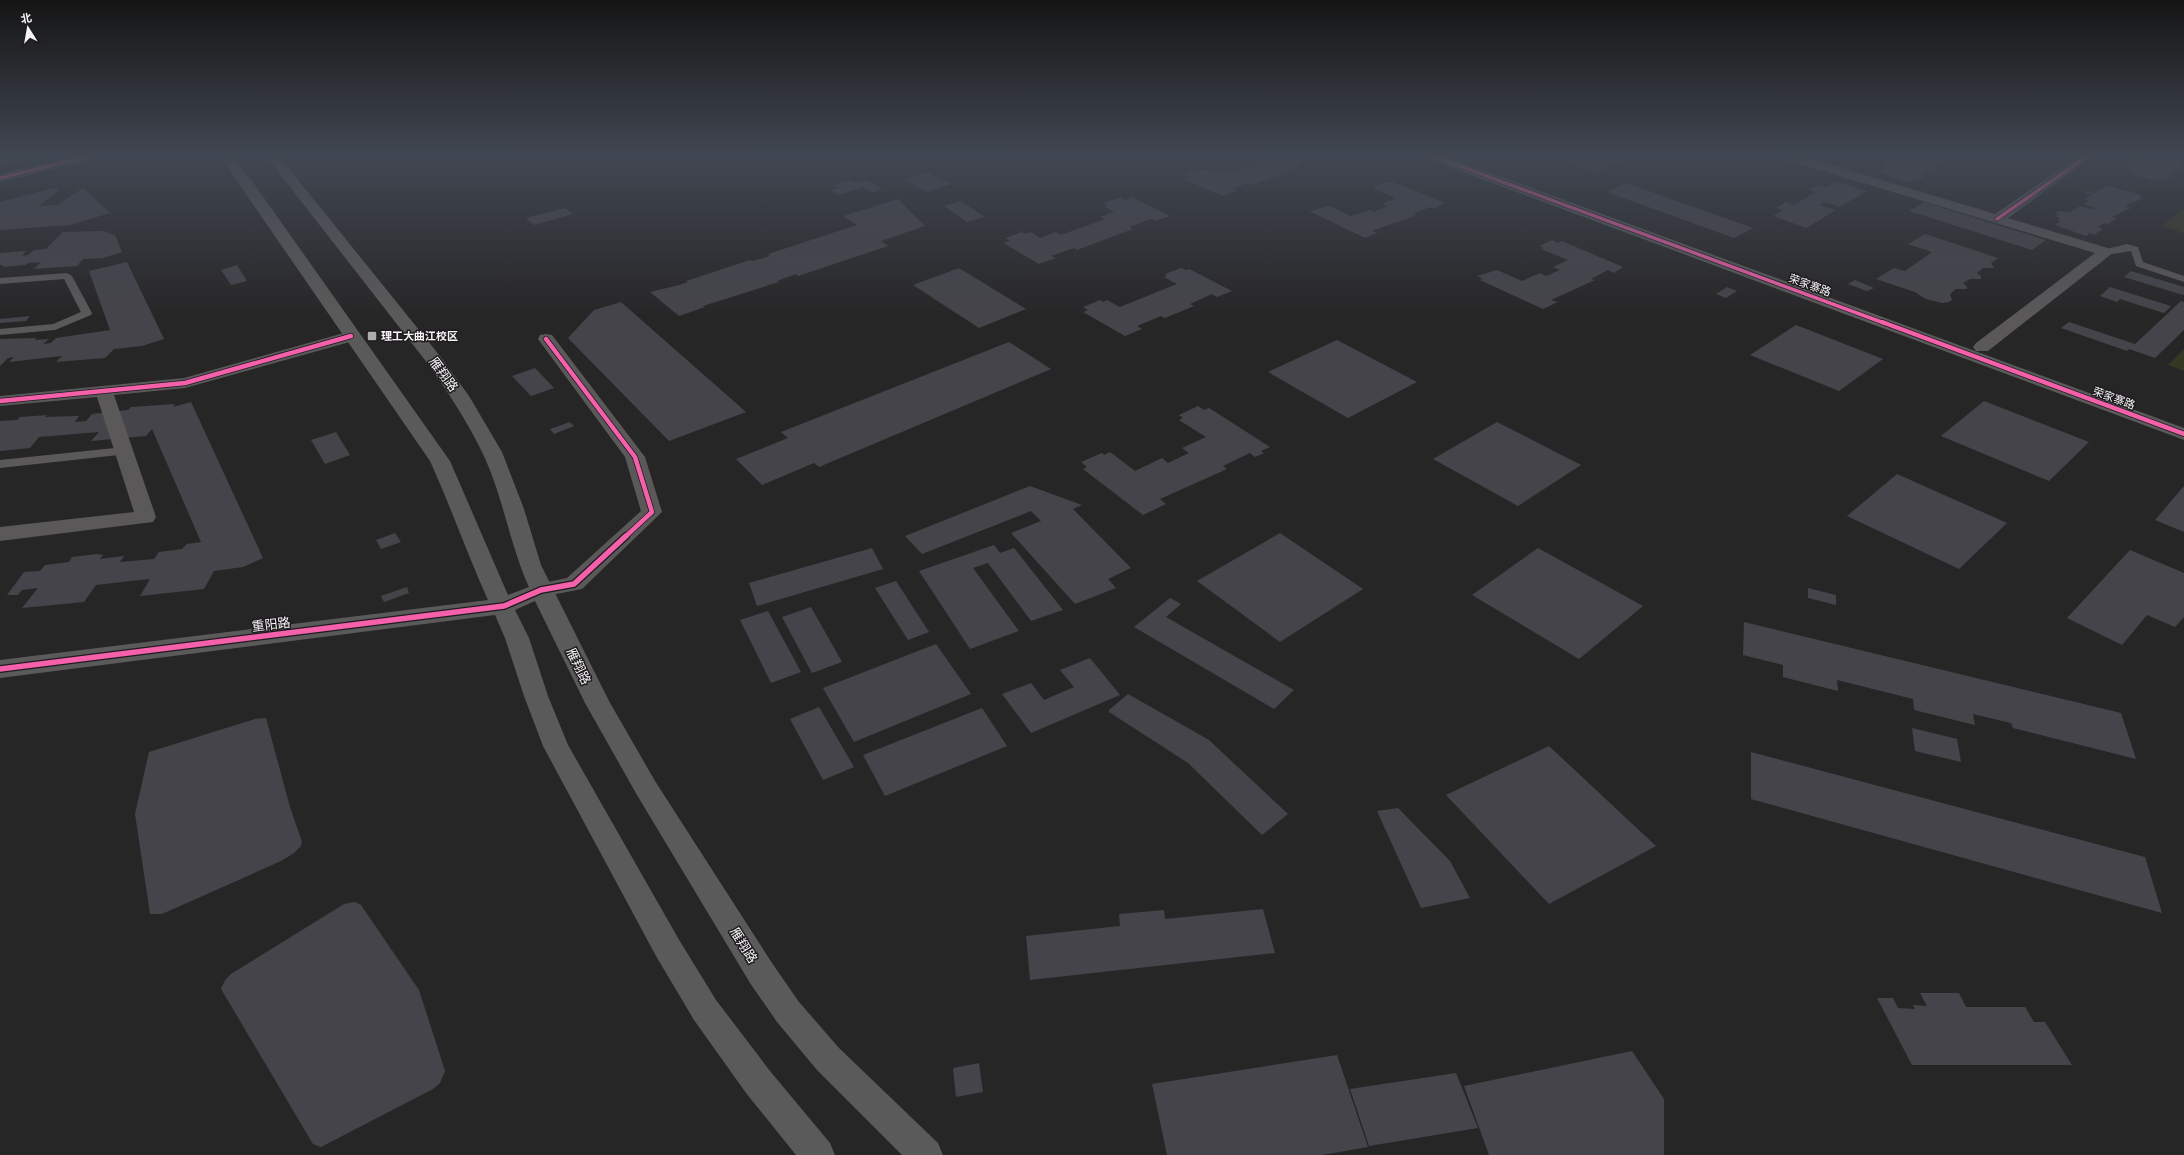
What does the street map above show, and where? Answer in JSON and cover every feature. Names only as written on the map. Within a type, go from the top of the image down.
[{"type":"main road","points":[[264,209],[351,336],[440,461],[454,491],[480,560],[504,606],[517,638],[536,696],[556,746],[667,947],[705,1010],[758,1082],[818,1155]]},
{"type":"main road","name":"雁翔路","points":[[314,209],[434,360],[460,396],[492,452],[514,509],[530,565],[556,622],[614,733],[646,788],[761,973],[788,1012],[828,1059],[926,1155]]},
{"type":"main road","name":"荣家寨路","points":[[1576,209],[2184,434]]},
{"type":"main road","name":"荣家寨路","points":[[1604,209],[2184,421]]},
{"type":"main road","name":"重阳路","points":[[0,669],[504,606],[542,590]]},
{"type":"street","points":[[1963,209],[2106,252]]},
{"type":"street","points":[[1997,219],[2012,209]]},
{"type":"street","points":[[1982,347],[2106,252]]},
{"type":"street","points":[[0,401],[185,383],[351,336]]},
{"type":"street","points":[[542,590],[574,584],[652,512],[635,457],[546,339]]},
{"type":"street","points":[[0,534],[146,517],[104,391]]},
{"type":"lane","points":[[2106,252],[2127,247],[2135,249],[2139,264],[2184,279]]},
{"type":"lane","points":[[0,281],[67,276],[87,313],[55,327],[0,332]]},
{"type":"lane","points":[[0,464],[124,451]]},
{"type":"green space","points":[[2184,209],[2184,233],[2162,226]]},
{"type":"green space","points":[[2184,349],[2184,371],[2168,365]]},
{"type":"building","points":[[0,209],[106,209],[110,213],[70,225],[0,230]]},
{"type":"building","points":[[561,209],[566,209],[573,214],[534,225],[526,218]]},
{"type":"building","points":[[866,209],[908,209],[925,226],[881,241],[888,246],[798,276],[796,274],[777,281],[779,282],[703,306],[705,307],[679,316],[650,292],[679,285],[688,282],[686,281],[750,260],[752,261],[770,256],[768,254],[857,225],[843,216]]},
{"type":"building","points":[[948,209],[973,209],[985,217],[967,222]]},
{"type":"building","points":[[1109,209],[1156,209],[1170,216],[1155,221],[1151,219],[1129,227],[1133,229],[1077,250],[1074,248],[1051,256],[1056,258],[1039,264],[1003,243],[1010,241],[1005,238],[1022,232],[1025,234],[1031,232],[1040,238],[1056,232],[1061,235],[1105,219],[1100,217],[1114,212]]},
{"type":"building","points":[[1317,209],[1335,209],[1351,216],[1369,210],[1374,212],[1381,209],[1425,209],[1413,214],[1417,215],[1372,231],[1377,233],[1365,238],[1309,211]]},
{"type":"building","points":[[1654,209],[1699,209],[1753,228],[1734,238]]},
{"type":"building","points":[[1780,209],[1836,210],[1806,228],[1773,216],[1784,210]]},
{"type":"building","points":[[1912,209],[1946,209],[2046,240],[2032,250],[1909,211]]},
{"type":"building","points":[[2075,209],[2129,209],[2112,217],[2117,218],[2108,224],[2105,223],[2098,227],[2103,229],[2094,235],[2090,233],[2086,236],[2055,225],[2061,221],[2057,220],[2060,218],[2055,216],[2059,214],[2055,213],[2058,211],[2070,212]]},
{"type":"building","points":[[102,231],[115,235],[122,252],[103,258],[83,259],[77,266],[34,269],[41,262],[2,267],[4,265],[0,265],[0,253],[26,251],[22,256],[28,255],[34,250],[46,249],[63,232]]},
{"type":"building","points":[[1925,234],[1998,258],[1991,263],[1994,268],[1983,268],[1977,273],[1981,276],[1981,279],[1970,279],[1963,283],[1967,289],[1956,289],[1950,294],[1952,300],[1942,303],[1926,299],[1915,292],[1876,279],[1894,268],[1905,271],[1932,252],[1908,244]]},
{"type":"building","points":[[1552,240],[1558,243],[1562,241],[1623,267],[1614,273],[1608,270],[1591,279],[1595,280],[1551,300],[1558,302],[1543,309],[1480,280],[1483,279],[1477,276],[1497,270],[1522,281],[1540,273],[1546,276],[1560,270],[1553,267],[1568,260],[1541,249],[1544,248],[1539,246]]},
{"type":"building","points":[[127,262],[164,339],[142,346],[114,349],[105,358],[56,362],[62,356],[9,362],[14,357],[8,358],[0,366],[0,339],[49,339],[43,344],[51,343],[56,338],[110,330],[89,271]]},
{"type":"building","points":[[237,265],[247,281],[231,285],[221,270]]},
{"type":"building","points":[[959,268],[1026,309],[979,328],[913,285]]},
{"type":"building","points":[[1181,268],[1186,270],[1189,269],[1232,291],[1217,297],[1212,294],[1190,304],[1194,306],[1165,318],[1161,316],[1137,326],[1142,329],[1125,336],[1083,312],[1088,310],[1083,307],[1100,300],[1103,302],[1107,300],[1120,307],[1177,284],[1164,277],[1167,275],[1165,274]]},
{"type":"building","points":[[2131,271],[2184,287],[2184,294],[2183,295],[2124,277]]},
{"type":"building","points":[[1855,280],[1874,288],[1867,291],[1848,284]]},
{"type":"building","points":[[1727,287],[1737,291],[1726,298],[1716,294]]},
{"type":"building","points":[[2110,287],[2171,306],[2164,313],[2120,299],[2117,302],[2100,296]]},
{"type":"building","points":[[2181,301],[2184,302],[2184,330],[2155,358],[2129,349],[2127,351],[2061,328],[2069,322],[2135,344]]},
{"type":"building","points":[[621,302],[746,412],[669,441],[568,338],[594,310]]},
{"type":"building","points":[[30,316],[26,321],[0,323],[0,319]]},
{"type":"building","points":[[1796,325],[1883,359],[1839,391],[1750,355]]},
{"type":"building","points":[[1337,340],[1417,382],[1348,418],[1268,372]]},
{"type":"building","points":[[1009,342],[1051,369],[819,467],[814,463],[762,485],[736,459],[788,438],[781,432]]},
{"type":"building","points":[[535,368],[554,388],[531,396],[512,376]]},
{"type":"building","points":[[1984,401],[2089,442],[2049,481],[1941,436]]},
{"type":"building","points":[[191,402],[263,558],[243,567],[214,571],[204,589],[140,596],[150,579],[140,580],[96,585],[84,602],[22,608],[38,588],[22,590],[18,595],[7,595],[24,572],[40,571],[45,565],[69,562],[72,557],[97,554],[103,555],[100,559],[124,556],[120,562],[154,559],[159,552],[182,549],[187,544],[201,542],[152,429],[146,436],[91,441],[99,432],[39,437],[30,448],[0,451],[0,421],[17,420],[20,417],[47,415],[45,417],[79,416],[75,422],[86,421],[92,414],[128,410],[131,407],[175,404],[173,407]]},
{"type":"building","points":[[1198,406],[1204,410],[1209,408],[1270,447],[1261,451],[1264,453],[1255,457],[1250,453],[1223,466],[1227,469],[1160,499],[1166,504],[1143,515],[1083,469],[1087,467],[1081,462],[1102,453],[1104,455],[1110,452],[1135,471],[1162,458],[1168,463],[1189,453],[1182,448],[1206,437],[1179,420],[1183,418],[1179,415]]},
{"type":"building","points":[[570,422],[574,426],[554,434],[550,429]]},
{"type":"building","points":[[1497,422],[1581,465],[1518,506],[1433,459]]},
{"type":"building","points":[[336,432],[350,455],[325,464],[311,440]]},
{"type":"building","points":[[1897,474],[2007,523],[1959,569],[1847,516]]},
{"type":"building","points":[[1030,486],[1082,505],[1073,509],[1131,568],[1108,579],[1116,588],[1075,604],[1011,533],[1041,521],[1031,511],[922,554],[905,536]]},
{"type":"building","points":[[2184,486],[2184,532],[2155,520]]},
{"type":"building","points":[[395,533],[401,542],[381,549],[376,540]]},
{"type":"building","points":[[1280,533],[1363,589],[1280,642],[1197,581]]},
{"type":"building","points":[[994,545],[1000,553],[1014,548],[1063,610],[1031,621],[988,563],[973,568],[1019,631],[970,649],[919,571]]},
{"type":"building","points":[[872,548],[883,569],[757,606],[749,583]]},
{"type":"building","points":[[1538,548],[1643,606],[1579,659],[1472,595]]},
{"type":"building","points":[[2130,550],[2184,573],[2184,617],[2175,627],[2147,615],[2122,645],[2067,618]]},
{"type":"building","points":[[896,581],[929,632],[908,640],[875,588]]},
{"type":"building","points":[[407,587],[409,593],[384,602],[381,596]]},
{"type":"building","points":[[1808,588],[1836,595],[1836,605],[1808,598]]},
{"type":"building","points":[[1170,598],[1181,604],[1166,617],[1294,690],[1274,709],[1134,627]]},
{"type":"building","points":[[811,607],[842,662],[812,673],[782,617]]},
{"type":"building","points":[[768,611],[801,672],[771,683],[740,620]]},
{"type":"building","points":[[1744,622],[2121,713],[2136,759],[2013,728],[2011,723],[1973,714],[1975,725],[1914,710],[1913,699],[1837,680],[1838,691],[1783,677],[1783,665],[1743,655]]},
{"type":"building","points":[[936,644],[971,694],[854,742],[823,688]]},
{"type":"building","points":[[1090,658],[1120,695],[1031,733],[1002,694],[1031,683],[1044,700],[1074,687],[1060,670]]},
{"type":"building","points":[[1128,694],[1209,740],[1288,814],[1262,835],[1188,763],[1109,712],[1109,710]]},
{"type":"building","points":[[819,707],[854,767],[823,780],[790,719]]},
{"type":"building","points":[[982,708],[1007,746],[885,796],[863,755]]},
{"type":"building","points":[[266,718],[290,807],[302,842],[301,846],[294,853],[281,861],[162,914],[150,914],[135,814],[149,752],[255,719]]},
{"type":"building","points":[[1912,728],[1957,739],[1961,762],[1915,751]]},
{"type":"building","points":[[1549,746],[1656,846],[1549,904],[1446,795]]},
{"type":"building","points":[[1751,752],[2145,857],[2162,913],[1751,799]]},
{"type":"building","points":[[1398,808],[1450,861],[1470,898],[1421,908],[1377,811]]},
{"type":"building","points":[[355,902],[361,905],[419,990],[445,1071],[440,1083],[433,1089],[321,1147],[313,1144],[221,989],[225,980],[231,974],[344,904]]},
{"type":"building","points":[[1263,909],[1275,953],[1030,980],[1026,936],[1120,926],[1119,914],[1164,910],[1165,919]]},
{"type":"building","points":[[1920,993],[1959,993],[1966,1007],[2025,1007],[2034,1022],[2045,1022],[2072,1065],[1912,1065],[1877,998],[1893,998],[1898,1008],[1915,1009],[1913,1005],[1927,1006]]},
{"type":"building","points":[[1632,1051],[1664,1099],[1664,1155],[1489,1155],[1464,1086]]},
{"type":"building","points":[[1337,1055],[1368,1147],[1322,1155],[1167,1155],[1152,1084]]},
{"type":"building","points":[[979,1063],[983,1092],[956,1097],[953,1068]]},
{"type":"building","points":[[1456,1073],[1478,1128],[1369,1146],[1350,1089]]},
{"type":"cycle path","points":[[1576,209],[2184,434]]},
{"type":"cycle path","points":[[1997,219],[2012,209]]},
{"type":"cycle path","points":[[0,401],[185,383],[351,336]]},
{"type":"cycle path","points":[[0,669],[504,606],[541,590],[574,584],[652,512],[635,457],[546,339]]},
{"type":"place","name":"理工大曲江校区","points":[[372,336]]}]
